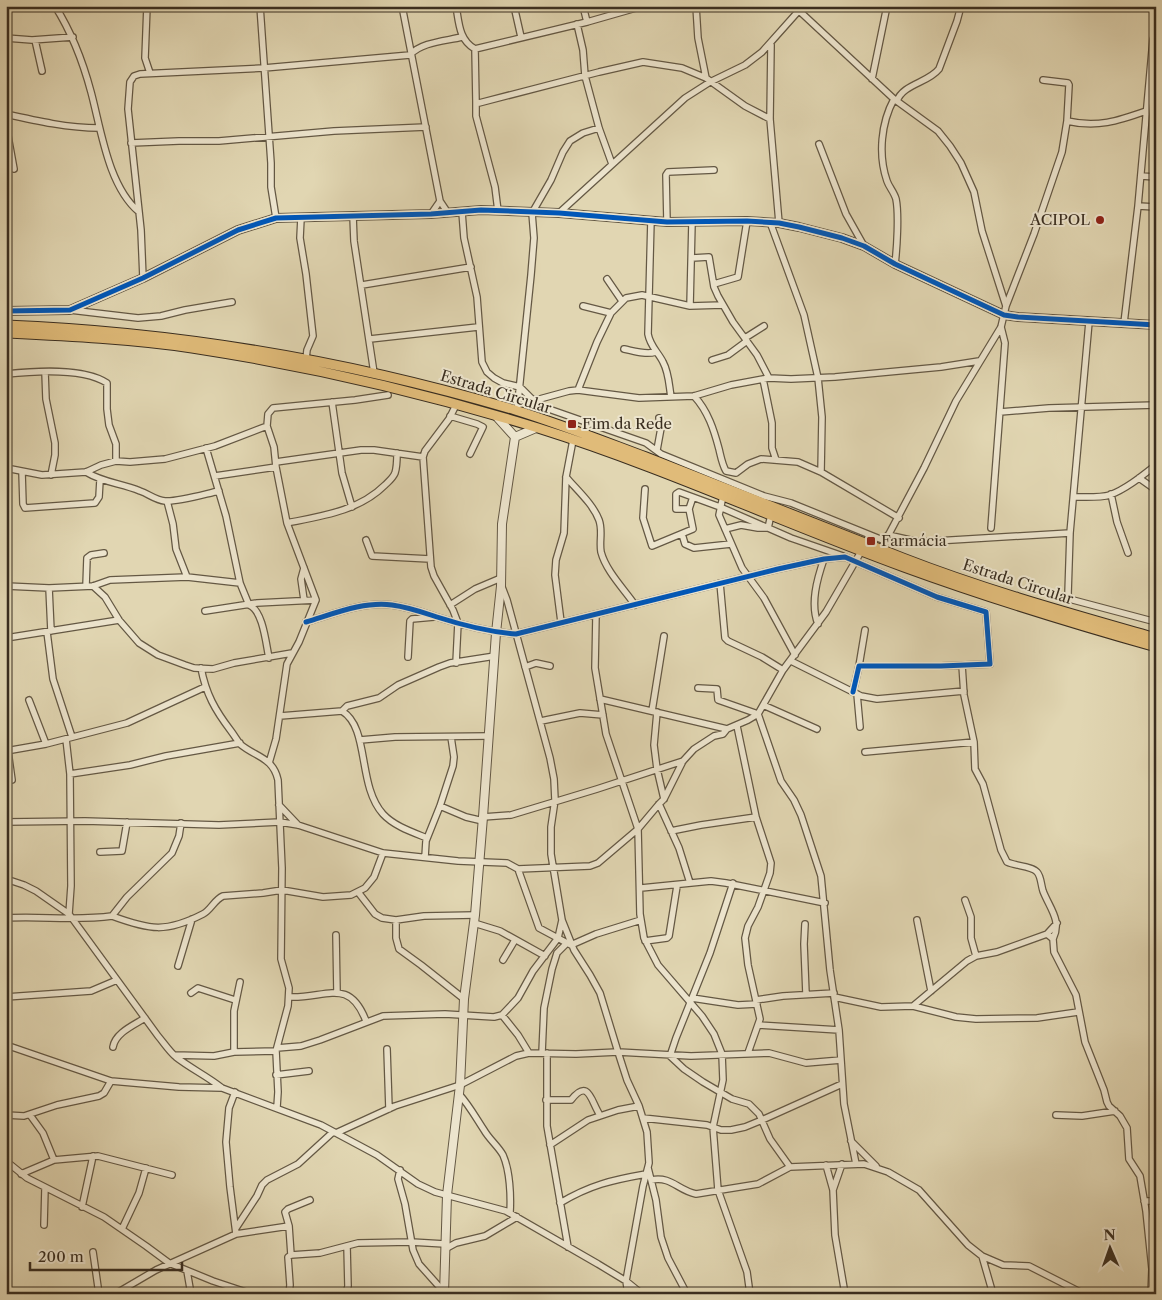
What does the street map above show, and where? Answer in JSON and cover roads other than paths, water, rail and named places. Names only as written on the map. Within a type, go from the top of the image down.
[{"type":"main road","name":"Estrada Circular","points":[[6,325],[191,340],[306,359],[423,384],[576,430],[724,483],[817,519],[885,542],[903,558],[1077,616],[1156,638]]},
{"type":"main road","name":"Estrada Circular","points":[[6,333],[67,336],[190,348],[320,370],[424,395],[574,440],[987,596],[1093,630],[1156,647]]},
{"type":"street","points":[[56,6],[72,37],[88,83],[112,172],[128,200],[139,212]]},
{"type":"street","points":[[147,6],[145,58],[150,73]]},
{"type":"street","points":[[260,6],[271,187],[276,218]]},
{"type":"street","points":[[402,6],[410,55],[440,201],[448,214]]},
{"type":"street","points":[[456,6],[462,37],[469,46],[475,49],[587,22],[643,6]]},
{"type":"street","points":[[514,6],[521,37]]},
{"type":"street","points":[[583,6],[587,22]]},
{"type":"street","points":[[696,6],[698,38],[708,80]]},
{"type":"street","points":[[872,79],[887,6]]},
{"type":"street","points":[[895,264],[896,199],[886,175],[882,137],[885,120],[903,91],[922,82],[935,74],[939,69],[954,30],[960,6]]},
{"type":"street","points":[[559,213],[685,98],[708,80],[745,65],[770,45],[799,8],[872,79],[896,100],[938,131],[961,163],[974,192],[982,231],[1006,306]]},
{"type":"street","points":[[578,24],[585,76],[612,164]]},
{"type":"street","points":[[6,38],[35,40],[72,37]]},
{"type":"street","points":[[143,278],[139,212],[128,109],[130,82],[134,76],[150,73],[264,68],[410,55],[428,45],[462,37]]},
{"type":"street","points":[[1124,324],[1138,206],[1153,39],[1156,38]]},
{"type":"street","points":[[35,40],[42,71]]},
{"type":"street","points":[[770,45],[770,120],[778,223]]},
{"type":"street","points":[[475,49],[476,116],[495,188],[498,211]]},
{"type":"street","points":[[476,102],[479,103],[643,62],[682,68],[708,80],[745,106],[770,120]]},
{"type":"street","points":[[1043,80],[1068,83],[1067,121],[1062,152],[1034,234],[1006,306],[1001,327],[956,401],[885,542],[919,542],[1070,533]]},
{"type":"street","points":[[1067,121],[1081,124],[1116,122],[1146,111]]},
{"type":"street","points":[[6,114],[57,125],[99,128]]},
{"type":"street","points":[[131,143],[219,141],[334,131],[426,127]]},
{"type":"street","points":[[517,411],[534,238],[532,213],[570,141],[583,133],[600,128]]},
{"type":"street","points":[[7,129],[14,169]]},
{"type":"street","points":[[819,144],[846,214],[864,246]]},
{"type":"street","points":[[667,222],[666,175],[668,172],[714,170]]},
{"type":"street","points":[[1140,176],[1156,177]]},
{"type":"street","points":[[431,214],[440,201]]},
{"type":"street","points":[[1138,206],[1156,207]]},
{"type":"street","points":[[70,310],[143,278],[238,230],[276,218],[448,214],[482,210],[559,213],[667,222],[747,221],[778,223],[842,238],[864,246],[895,264],[1004,314],[1018,317],[1156,325]]},
{"type":"street","points":[[462,212],[464,238],[472,267],[477,297],[482,362],[487,372],[503,383],[520,387],[543,407],[646,443],[661,454],[724,483],[748,464],[761,460],[798,462],[821,472],[898,518]]},
{"type":"street","points":[[353,216],[354,240],[374,373]]},
{"type":"street","points":[[302,218],[300,238],[313,336],[307,350],[306,359]]},
{"type":"street","points":[[651,220],[648,334],[652,346],[666,370],[671,397]]},
{"type":"street","points":[[714,284],[738,277],[747,221]]},
{"type":"street","points":[[690,306],[692,222]]},
{"type":"street","points":[[770,222],[804,315],[818,378],[822,417],[821,472]]},
{"type":"street","points":[[692,258],[709,257],[714,284],[723,306],[757,355],[766,379],[772,423],[772,448],[776,460]]},
{"type":"street","points":[[362,285],[472,267]]},
{"type":"street","points":[[607,279],[622,301]]},
{"type":"street","points":[[578,390],[611,313],[626,298],[634,296],[649,297],[690,306],[723,306]]},
{"type":"street","points":[[6,311],[70,310],[138,318],[161,316],[232,302]]},
{"type":"street","points":[[583,306],[611,313]]},
{"type":"street","points":[[1089,322],[1070,533],[1069,598],[1156,622]]},
{"type":"street","points":[[712,360],[728,355],[764,326]]},
{"type":"street","points":[[370,339],[478,327]]},
{"type":"street","points":[[991,528],[1005,343],[1001,327]]},
{"type":"street","points":[[624,349],[651,354],[656,352]]},
{"type":"street","points":[[535,400],[578,390],[624,398],[694,396],[731,385],[766,379],[818,378],[940,367],[979,361]]},
{"type":"street","points":[[6,374],[45,372],[81,374],[97,377],[107,382],[109,425],[116,444],[116,461]]},
{"type":"street","points":[[45,372],[46,399],[55,443],[51,475]]},
{"type":"street","points":[[269,762],[276,740],[287,664],[299,642],[316,600],[287,523],[274,447],[266,426],[268,414],[273,408],[388,395]]},
{"type":"street","points":[[694,396],[700,402],[714,432],[726,471],[736,473]]},
{"type":"street","points":[[332,402],[338,452],[352,507]]},
{"type":"street","points":[[456,404],[423,457],[430,559],[434,576],[458,623],[456,663]]},
{"type":"street","points":[[1000,412],[1049,408],[1156,405]]},
{"type":"street","points":[[450,416],[483,427],[470,454]]},
{"type":"street","points":[[496,416],[516,437]]},
{"type":"street","points":[[656,450],[661,428],[659,418]]},
{"type":"street","points":[[6,468],[51,475],[86,472],[101,464],[116,461],[130,462],[165,459],[206,448],[266,426]]},
{"type":"street","points":[[516,437],[536,428]]},
{"type":"street","points":[[444,1293],[447,1195],[460,1085],[464,999],[474,919],[490,736],[501,582],[502,524],[516,437]]},
{"type":"street","points":[[561,622],[555,575],[556,560],[564,533],[566,476],[574,440]]},
{"type":"street","points":[[206,448],[226,516],[240,582],[248,605],[252,606],[259,617],[269,658]]},
{"type":"street","points":[[215,476],[338,452],[374,450],[423,457]]},
{"type":"street","points":[[287,523],[322,516],[363,503],[372,497],[392,477],[396,469],[397,453]]},
{"type":"street","points":[[1074,497],[1095,497],[1111,494],[1139,478],[1156,465]]},
{"type":"street","points":[[22,472],[22,504],[25,508],[95,503],[99,497],[100,480]]},
{"type":"street","points":[[86,472],[100,480],[142,491],[154,498],[167,501],[219,491]]},
{"type":"street","points":[[566,476],[594,509],[602,535],[602,552],[617,580],[635,605]]},
{"type":"street","points":[[1139,478],[1156,490]]},
{"type":"street","points":[[645,489],[643,518],[652,546],[693,529],[690,509],[693,497]]},
{"type":"street","points":[[690,509],[676,509],[676,494],[682,492],[768,528],[845,557],[937,597],[986,612],[990,664],[859,666]]},
{"type":"street","points":[[1111,494],[1117,522],[1128,553]]},
{"type":"street","points":[[723,496],[720,515],[731,544],[742,568],[764,598],[795,655]]},
{"type":"street","points":[[167,501],[178,555],[187,577]]},
{"type":"street","points":[[768,528],[771,515]]},
{"type":"street","points":[[725,530],[741,525],[768,528]]},
{"type":"street","points":[[682,534],[685,544],[694,548],[731,544]]},
{"type":"street","points":[[366,540],[372,556],[430,559]]},
{"type":"street","points":[[600,699],[726,729],[737,726],[758,714],[784,670],[818,624],[862,550]]},
{"type":"street","points":[[104,554],[90,555],[87,558],[90,586],[105,597],[119,620],[139,643],[149,651],[185,665],[213,669],[234,663],[292,653]]},
{"type":"street","points":[[306,622],[369,605],[391,604],[415,609],[496,633],[516,634],[748,576],[824,559],[845,557]]},
{"type":"street","points":[[818,624],[814,606],[818,576],[824,559]]},
{"type":"street","points":[[304,568],[301,579],[304,600]]},
{"type":"street","points":[[6,586],[49,588],[90,586],[110,580],[187,577],[240,582]]},
{"type":"street","points":[[450,605],[475,589],[501,582]]},
{"type":"street","points":[[501,582],[550,758],[554,800],[550,841],[562,920],[569,944],[600,993],[627,1080],[639,1106],[647,1132],[649,1163],[626,1281],[628,1294]]},
{"type":"street","points":[[720,584],[725,634],[728,641],[784,670]]},
{"type":"street","points":[[49,588],[49,631],[54,679],[69,738],[70,916]]},
{"type":"street","points":[[205,611],[248,605],[316,600]]},
{"type":"street","points":[[596,615],[595,668],[606,734],[638,829],[641,920],[645,941],[658,965],[691,1000],[714,1034],[722,1054],[723,1080],[713,1127],[718,1190],[747,1272],[750,1294]]},
{"type":"street","points":[[408,657],[410,621],[412,619],[437,617]]},
{"type":"street","points":[[6,638],[119,620]]},
{"type":"street","points":[[860,727],[855,693],[865,630]]},
{"type":"street","points":[[664,636],[655,712],[654,745],[664,799]]},
{"type":"street","points":[[342,711],[347,706],[379,698],[398,684],[439,667],[495,656]]},
{"type":"street","points":[[791,661],[867,698],[877,699],[964,691]]},
{"type":"street","points":[[525,667],[536,663],[550,666]]},
{"type":"street","points":[[962,665],[964,691],[974,742],[975,769],[983,784],[1004,859],[1011,864],[1037,872],[1044,893],[1052,906],[1057,923],[1053,939],[1056,957],[1076,995],[1085,1042],[1107,1102],[1125,1121],[1128,1128],[1128,1159],[1140,1176],[1151,1250],[1151,1294]]},
{"type":"street","points":[[202,668],[205,688],[222,720],[240,743],[269,762],[276,774],[280,822],[282,890],[281,959],[288,982],[289,997],[276,1050],[277,1107]]},
{"type":"street","points":[[12,780],[7,751],[46,744],[127,723],[205,688]]},
{"type":"street","points":[[698,688],[716,689],[718,700],[758,714]]},
{"type":"street","points":[[29,700],[46,744]]},
{"type":"street","points":[[763,705],[817,729]]},
{"type":"street","points":[[280,716],[342,711],[347,714],[354,723],[360,740],[366,778],[375,804],[384,815],[396,824],[427,838]]},
{"type":"street","points":[[541,721],[580,713],[603,715]]},
{"type":"street","points":[[758,714],[781,781],[794,800],[801,815],[819,866],[839,1030],[845,1112],[856,1164]]},
{"type":"street","points":[[737,726],[756,817],[771,862],[764,890],[745,938],[748,965],[760,1015],[759,1025],[748,1053]]},
{"type":"street","points":[[6,822],[127,822],[228,825],[280,822],[298,825],[383,853],[507,863],[518,869],[594,866],[638,829],[664,799],[683,761],[694,749],[714,736],[723,734],[726,729]]},
{"type":"street","points":[[360,740],[395,737],[490,736]]},
{"type":"street","points":[[425,857],[427,838],[440,806],[454,757],[451,737]]},
{"type":"street","points":[[865,752],[974,742]]},
{"type":"street","points":[[70,774],[130,765],[166,756],[240,743]]},
{"type":"street","points":[[440,806],[466,816],[483,819],[511,814],[683,761]]},
{"type":"street","points":[[659,804],[679,848],[690,884]]},
{"type":"street","points":[[279,805],[298,825]]},
{"type":"street","points":[[671,831],[756,817]]},
{"type":"street","points":[[100,852],[122,851],[127,822]]},
{"type":"street","points":[[112,916],[127,897],[172,853],[179,836],[181,823]]},
{"type":"street","points":[[6,918],[70,916],[96,918],[112,916],[137,925],[155,928],[182,924],[204,914],[223,896],[263,894],[282,890],[329,897],[345,896],[358,892],[368,885],[374,878],[383,853]]},
{"type":"street","points":[[518,869],[539,928],[569,944]]},
{"type":"street","points":[[6,880],[24,885],[36,891],[70,916],[174,1055],[222,1088]]},
{"type":"street","points":[[640,888],[677,886],[710,881],[733,883],[825,903]]},
{"type":"street","points":[[670,1056],[721,922],[733,883]]},
{"type":"street","points":[[645,941],[667,938],[669,936],[677,886]]},
{"type":"street","points":[[358,892],[378,916],[396,920],[424,916],[474,919],[500,931],[544,956]]},
{"type":"street","points":[[965,900],[971,917],[972,938],[976,956]]},
{"type":"street","points":[[178,966],[192,919]]},
{"type":"street","points":[[396,920],[398,949],[464,999]]},
{"type":"street","points":[[174,1055],[214,1056],[234,1052],[276,1050],[312,1043],[383,1016],[420,1014],[494,1017],[502,1015],[518,998],[533,972],[558,938],[562,920]]},
{"type":"street","points":[[568,1247],[547,1126],[544,1008],[552,968],[557,952],[569,944],[641,920]]},
{"type":"street","points":[[917,920],[931,991]]},
{"type":"street","points":[[913,1006],[967,961],[976,956],[996,952],[1047,934],[1057,923]]},
{"type":"street","points":[[805,924],[806,994]]},
{"type":"street","points":[[1047,934],[1053,939]]},
{"type":"street","points":[[336,935],[336,993]]},
{"type":"street","points":[[503,960],[515,940]]},
{"type":"street","points":[[6,997],[91,991],[117,980]]},
{"type":"street","points":[[234,1052],[235,1000],[240,982]]},
{"type":"street","points":[[191,993],[198,988],[235,1000]]},
{"type":"street","points":[[289,997],[300,998],[336,993],[354,998],[359,1004],[366,1021]]},
{"type":"street","points":[[691,1000],[738,1005],[806,994],[834,995],[881,1007],[913,1006],[956,1017],[976,1019],[1037,1018],[1078,1012]]},
{"type":"street","points":[[502,1015],[514,1029],[529,1053]]},
{"type":"street","points":[[113,1047],[114,1040],[119,1034],[145,1018]]},
{"type":"street","points":[[759,1025],[839,1030]]},
{"type":"street","points":[[6,1045],[111,1081],[179,1087],[222,1088],[277,1107],[321,1125],[377,1154],[418,1184],[434,1192],[510,1213],[626,1281],[642,1294]]},
{"type":"street","points":[[387,1049],[388,1109]]},
{"type":"street","points":[[236,1231],[262,1185],[298,1164],[335,1132],[388,1109],[460,1085],[516,1056],[529,1053],[618,1052],[670,1056],[773,1053],[806,1063],[841,1060]]},
{"type":"street","points":[[670,1056],[684,1069],[720,1092],[749,1104],[759,1114],[770,1139],[790,1167]]},
{"type":"street","points":[[276,1075],[297,1074],[309,1071]]},
{"type":"street","points":[[6,1115],[30,1115],[56,1105],[99,1096],[104,1093],[111,1081]]},
{"type":"street","points":[[643,1118],[731,1130],[762,1120],[842,1084]]},
{"type":"street","points":[[546,1100],[571,1100],[578,1092],[586,1091],[590,1095],[600,1116]]},
{"type":"street","points":[[235,1092],[229,1108],[226,1142],[236,1231]]},
{"type":"street","points":[[459,1094],[468,1104],[488,1138],[503,1156],[511,1202],[510,1213]]},
{"type":"street","points":[[550,1145],[588,1120],[639,1106]]},
{"type":"street","points":[[1056,1115],[1082,1116],[1115,1111]]},
{"type":"street","points":[[30,1115],[43,1133],[54,1160]]},
{"type":"street","points":[[851,1141],[876,1167]]},
{"type":"street","points":[[82,1207],[92,1156]]},
{"type":"street","points":[[21,1174],[54,1160],[98,1156],[172,1175]]},
{"type":"street","points":[[6,1161],[21,1174],[45,1188],[122,1228],[169,1264],[252,1294]]},
{"type":"street","points":[[651,1180],[665,1179],[687,1192],[696,1194],[763,1183],[790,1167],[842,1164],[864,1164],[876,1167],[919,1190],[968,1245],[982,1256],[1003,1265],[1029,1266],[1084,1294]]},
{"type":"street","points":[[833,1190],[842,1164]]},
{"type":"street","points":[[826,1165],[833,1190],[835,1235],[845,1294]]},
{"type":"street","points":[[122,1228],[139,1193],[146,1168]]},
{"type":"street","points":[[400,1170],[398,1179],[405,1204],[410,1242],[419,1264],[444,1293]]},
{"type":"street","points":[[560,1203],[594,1185],[647,1171]]},
{"type":"street","points":[[647,1171],[656,1200],[661,1237],[668,1258],[687,1294]]},
{"type":"street","points":[[44,1225],[45,1188]]},
{"type":"street","points":[[292,1255],[289,1226],[285,1212],[310,1200]]},
{"type":"street","points":[[1144,1201],[1156,1201]]},
{"type":"street","points":[[288,1294],[290,1285],[288,1257],[292,1255],[320,1253],[358,1243],[456,1243],[485,1236],[517,1217]]},
{"type":"street","points":[[114,1294],[127,1290],[169,1264],[236,1231],[289,1226]]},
{"type":"street","points":[[446,1244],[456,1243]]},
{"type":"street","points":[[346,1294],[348,1276],[347,1246]]},
{"type":"street","points":[[93,1252],[99,1294]]},
{"type":"street","points":[[982,1256],[992,1294]]},
{"type":"street","points":[[187,1271],[191,1294]]},
{"type":"place","name":"ACIPOL","points":[[1100,220]]},
{"type":"place","name":"Fim da Rede","points":[[572,424]]},
{"type":"place","name":"Farmácia","points":[[871,541]]}]
